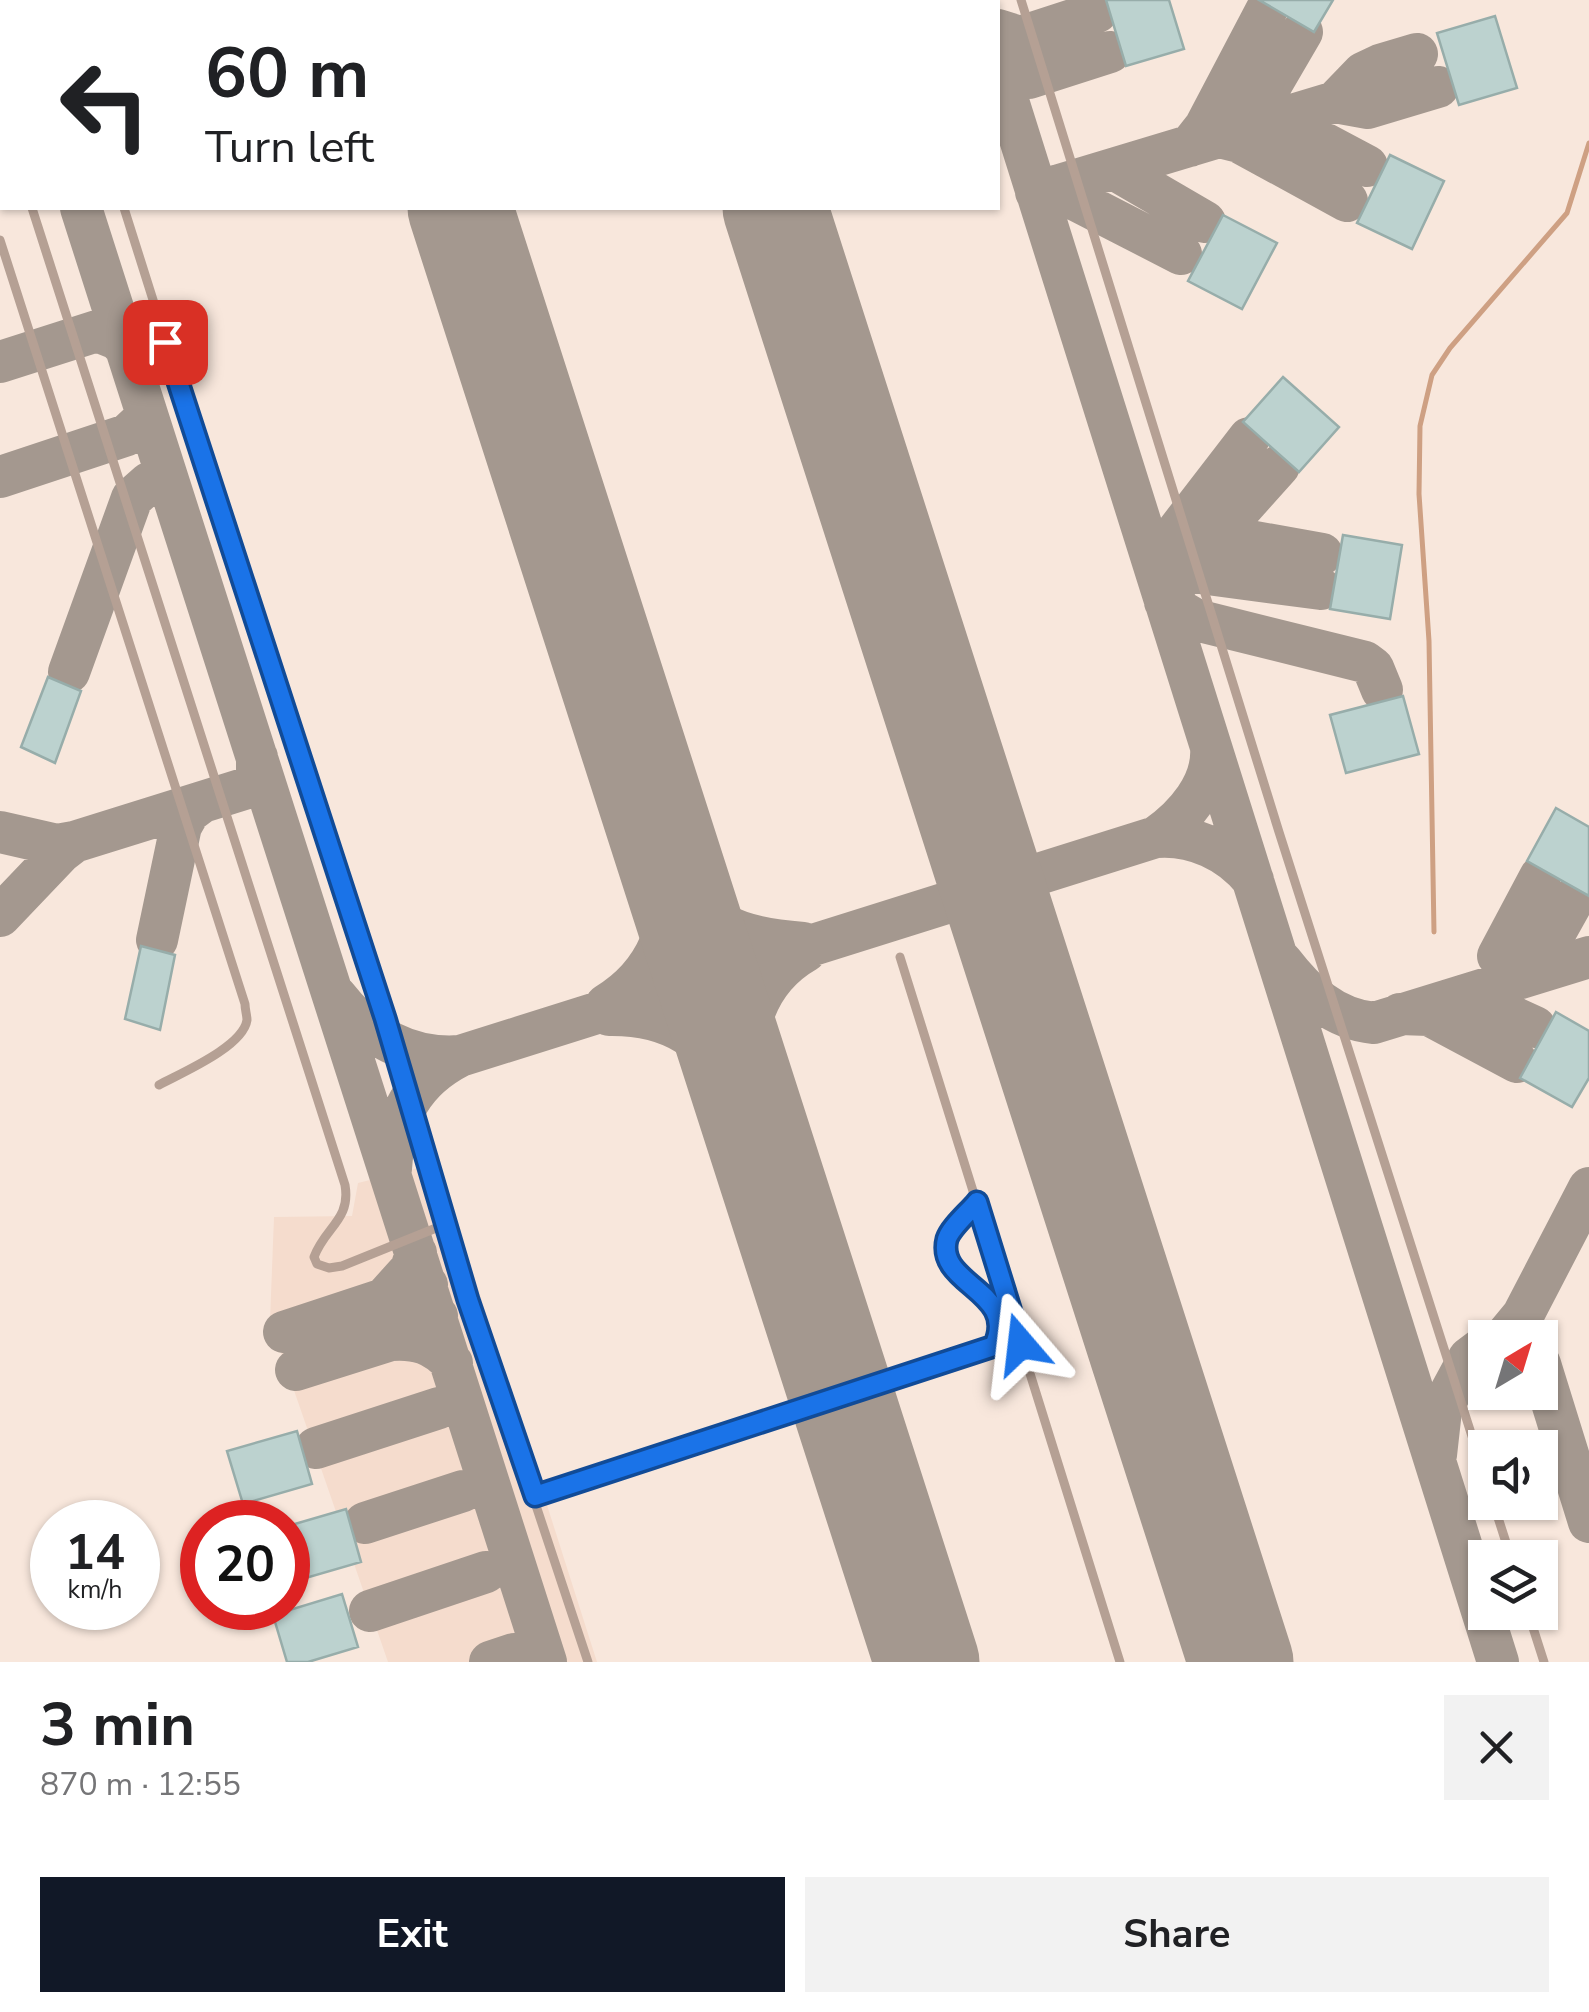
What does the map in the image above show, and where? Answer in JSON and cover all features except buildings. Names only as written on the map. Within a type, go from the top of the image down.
[{"type":"lane","points":[[1021,0],[1273,813],[1470,1430]]},
{"type":"lane","points":[[33,210],[345,1185],[345,1212],[318,1246],[316,1264],[342,1266],[446,1224]]},
{"type":"lane","points":[[125,210],[377,993],[468,1300],[588,1662]]},
{"type":"lane","points":[[0,240],[245,1004],[247,1022],[240,1036],[227,1048],[159,1085]]},
{"type":"lane","points":[[900,957],[1120,1662]]},
{"type":"lane","points":[[535,1496],[994,1346],[998,1322],[990,1301],[962,1279],[947,1253],[947,1237],[977,1202]]},
{"type":"lane","points":[[1534,1630],[1544,1662]]},
{"type":"shaded area","points":[[438,1163],[597,1662],[388,1662],[270,1321],[274,1217],[352,1216],[358,1183]]},
{"type":"waterway","points":[[1434,932],[1429,641],[1419,494],[1420,426],[1432,375],[1450,348],[1567,213],[1589,143]]},
{"type":"taxiway","points":[[1190,146],[1205,127],[1267,9]]},
{"type":"taxiway","points":[[1000,31],[1020,37],[1097,12]]},
{"type":"taxiway","points":[[1242,130],[1302,32]]},
{"type":"taxiway","points":[[1000,67],[1011,43],[1020,37]]},
{"type":"taxiway","points":[[1000,71],[1029,78],[1110,52]]},
{"type":"taxiway","points":[[1335,102],[1363,73],[1417,54]]},
{"type":"taxiway","points":[[1000,75],[1211,747]]},
{"type":"taxiway","points":[[1036,192],[1335,102],[1368,108],[1438,87]]},
{"type":"taxiway","points":[[1273,121],[1288,124],[1367,166]]},
{"type":"taxiway","points":[[1219,137],[1239,142],[1347,201]]},
{"type":"taxiway","points":[[1114,169],[1205,222]]},
{"type":"taxiway","points":[[1059,185],[1072,198],[1181,254]]},
{"type":"taxiway","points":[[82,210],[546,1662]]},
{"type":"taxiway","points":[[0,362],[97,331],[117,339],[126,348]]},
{"type":"taxiway","points":[[0,477],[127,435],[142,421],[145,409]]},
{"type":"taxiway","points":[[1144,534],[1163,541],[1172,538],[1249,438]]},
{"type":"taxiway","points":[[1279,466],[1185,571],[1165,602],[1196,620],[1365,662],[1373,668],[1382,690]]},
{"type":"taxiway","points":[[69,672],[132,498],[149,483],[165,485],[173,496]]},
{"type":"taxiway","points":[[1206,548],[1227,537],[1322,554]]},
{"type":"taxiway","points":[[1185,571],[1321,589]]},
{"type":"taxiway","points":[[1253,880],[1244,870],[1233,861],[1210,846],[1184,838],[1156,837],[1196,798],[1208,774],[1211,747],[1498,1662]]},
{"type":"taxiway","points":[[0,832],[57,845],[74,842],[250,787],[257,775],[257,757]]},
{"type":"taxiway","points":[[157,940],[181,826],[189,812],[201,803]]},
{"type":"taxiway","points":[[391,1169],[396,1132],[409,1102],[430,1076],[460,1056],[1156,837]]},
{"type":"taxiway","points":[[0,916],[74,842]]},
{"type":"taxiway","points":[[671,864],[696,902],[724,924],[758,937],[803,943]]},
{"type":"taxiway","points":[[606,1005],[639,978],[660,944],[670,906],[671,864]]},
{"type":"taxiway","points":[[1498,956],[1540,877]]},
{"type":"taxiway","points":[[1511,933],[1510,958],[1515,969],[1532,974],[1575,897]]},
{"type":"taxiway","points":[[744,1093],[746,1051],[754,1012],[773,978],[806,951]]},
{"type":"taxiway","points":[[1282,962],[1300,984],[1333,1010],[1374,1023],[1589,957]]},
{"type":"taxiway","points":[[1465,995],[1535,1027]]},
{"type":"taxiway","points":[[336,996],[361,1023],[391,1042],[424,1054],[460,1056]]},
{"type":"taxiway","points":[[1400,1014],[1429,1015],[1517,1062]]},
{"type":"taxiway","points":[[609,1015],[653,1020],[688,1034],[717,1059],[744,1093]]},
{"type":"taxiway","points":[[1519,1320],[1589,1188]]},
{"type":"taxiway","points":[[416,1253],[411,1269],[384,1299],[421,1304],[437,1316]]},
{"type":"taxiway","points":[[427,1285],[419,1317],[391,1340],[424,1344],[452,1363]]},
{"type":"taxiway","points":[[284,1332],[384,1299]]},
{"type":"taxiway","points":[[296,1370],[391,1340]]},
{"type":"taxiway","points":[[1436,1455],[1441,1410],[1468,1360]]},
{"type":"taxiway","points":[[316,1448],[439,1408]]},
{"type":"taxiway","points":[[1554,1410],[1589,1522]]},
{"type":"taxiway","points":[[365,1523],[463,1491]]},
{"type":"taxiway","points":[[370,1611],[486,1572]]},
{"type":"taxiway","points":[[490,1662],[514,1654]]},
{"type":"runway","points":[[461,210],[927,1662]]},
{"type":"runway","points":[[776,210],[1241,1662]]},
{"type":"route","points":[[165,342],[385,1018],[468,1300],[535,1496],[994,1346],[998,1322],[990,1301],[962,1279],[947,1253],[947,1237],[977,1202],[1021,1344]]}]
